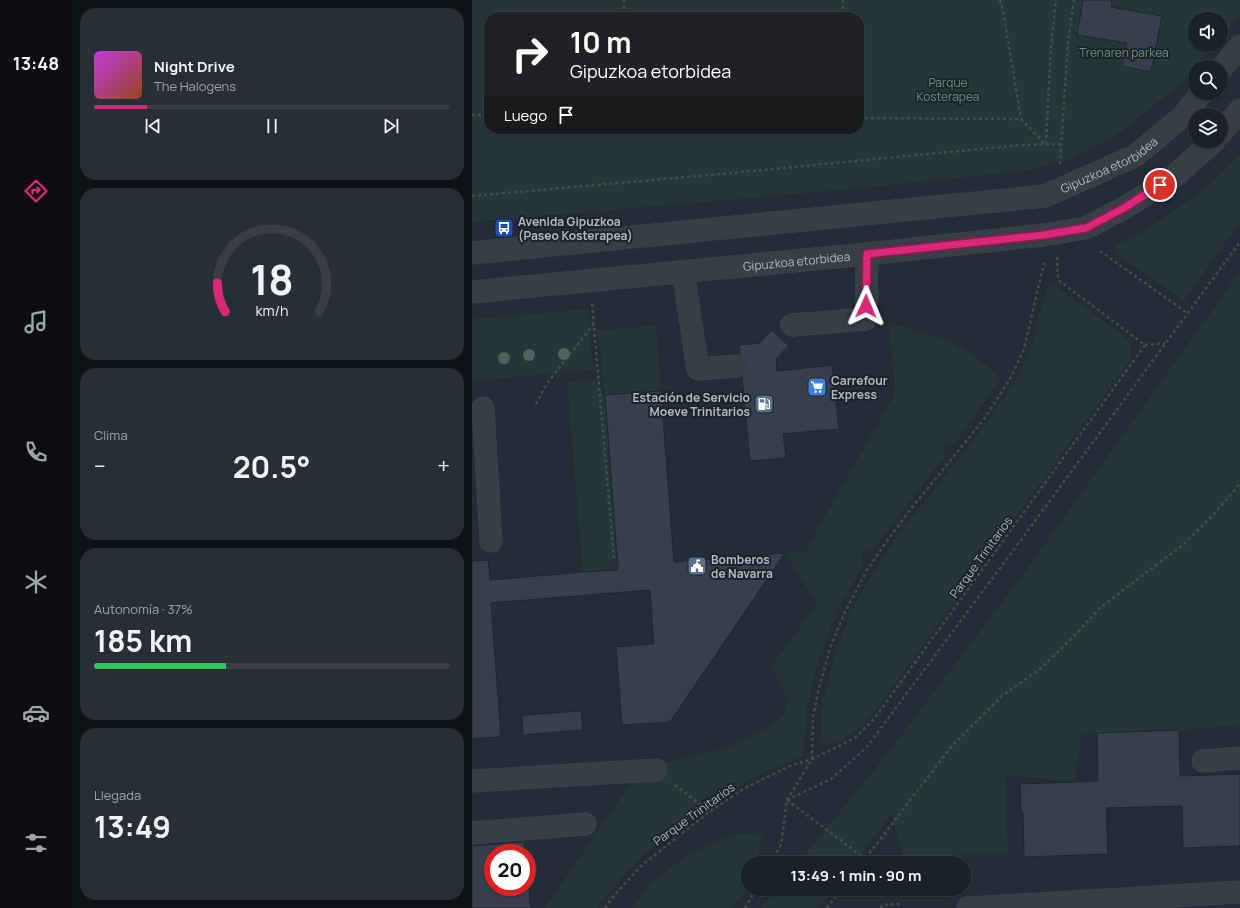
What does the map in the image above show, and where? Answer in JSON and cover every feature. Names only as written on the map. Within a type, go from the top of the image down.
[{"type":"street","points":[[1228,61],[1240,46]]},
{"type":"street","name":"Gipuzkoa etorbidea","points":[[472,253],[1044,196],[1135,156],[1183,116],[1196,100]]},
{"type":"street","points":[[1228,125],[1240,110]]},
{"type":"street","name":"Gipuzkoa etorbidea","points":[[472,292],[867,254],[1043,235],[1086,228],[1124,208],[1172,178],[1206,148]]},
{"type":"street","points":[[792,325],[866,319],[867,254]]},
{"type":"street","points":[[683,271],[698,369],[736,366]]},
{"type":"street","points":[[483,408],[490,541]]},
{"type":"street","points":[[1203,761],[1240,758]]},
{"type":"street","points":[[472,781],[656,770]]},
{"type":"street","points":[[472,833],[585,824]]},
{"type":"street","points":[[968,908],[1082,905],[1240,892]]},
{"type":"path","points":[[624,0],[624,12]]},
{"type":"path","points":[[843,0],[843,12]]},
{"type":"path","points":[[1000,0],[1021,119],[1046,145]]},
{"type":"path","points":[[1046,145],[1051,46],[1056,0]]},
{"type":"path","points":[[1059,170],[1068,41],[1074,0]]},
{"type":"path","points":[[472,115],[484,115]]},
{"type":"path","points":[[864,118],[1021,119]]},
{"type":"path","points":[[472,196],[1021,145],[1061,144]]},
{"type":"path","points":[[787,800],[831,779],[866,748],[1240,242]]},
{"type":"path","points":[[1100,251],[1187,313]]},
{"type":"path","points":[[775,856],[781,845],[787,800],[812,759],[813,717],[818,692],[830,648],[845,612],[867,570],[884,545],[910,510],[985,418],[1010,379],[1024,348],[1044,263]]},
{"type":"path","points":[[1058,280],[1145,345],[1165,343]]},
{"type":"path","points":[[591,302],[614,559]]},
{"type":"path","points":[[536,404],[548,382],[594,325]]},
{"type":"path","name":"Parque Trinitarios","points":[[605,908],[611,899],[641,866],[709,812],[745,788],[790,766],[812,759],[856,737],[874,720],[1145,345]]},
{"type":"path","points":[[867,856],[951,746],[1002,696],[1040,669],[1101,607],[1184,544],[1213,515],[1240,484]]},
{"type":"path","points":[[656,770],[709,812]]},
{"type":"path","points":[[787,800],[862,856]]},
{"type":"path","points":[[745,908],[752,896]]},
{"type":"path","points":[[827,908],[836,896]]},
{"type":"path","points":[[881,908],[882,904],[900,904]]},
{"type":"green space","name":"Parque Kosterapea","points":[[472,0],[1240,0],[1240,14],[1228,29],[1228,12],[1188,12],[1188,52],[1208,52],[1201,60],[1188,60],[1188,76],[1182,83],[1114,137],[1067,160],[1023,171],[841,190],[472,222]]},
{"type":"green space","points":[[1240,154],[1240,222],[1184,301],[1116,253],[1117,244],[1146,230],[1206,188]]},
{"type":"green space","points":[[1240,272],[1240,725],[1179,730],[1082,733],[1074,782],[1005,775],[1008,855],[902,855],[892,814],[859,856],[804,856],[880,763],[1019,580]]},
{"type":"green space","points":[[1050,282],[1123,335],[1131,347],[1129,362],[882,702],[862,726],[838,743],[820,744],[823,701],[836,653],[853,606],[897,536],[970,445],[1000,404],[1022,370],[1033,343],[1038,317]]},
{"type":"green space","points":[[588,309],[593,370],[472,381],[472,319]]},
{"type":"green space","points":[[889,323],[941,338],[972,354],[1001,378],[956,442],[943,447],[945,456],[873,549],[860,553],[864,564],[838,609],[817,663],[807,708],[803,756],[758,775],[722,795],[694,815],[639,859],[601,901],[598,908],[545,908],[633,780],[661,764],[727,748],[773,725],[784,714],[789,701],[771,667],[817,604],[785,553],[805,552],[895,394]]},
{"type":"green space","points":[[656,325],[661,391],[605,396],[618,570],[583,572],[567,382],[594,380],[605,395],[598,331]]},
{"type":"green space","points":[[734,834],[763,835],[758,856],[741,856],[742,896],[732,908],[632,908],[650,884],[686,856]]},
{"type":"green space","points":[[770,896],[829,896],[816,908],[761,908]]},
{"type":"building","points":[[1083,0],[1112,0],[1111,7],[1162,16],[1151,72],[1122,66],[1127,43],[1077,35]]},
{"type":"building","points":[[775,342],[777,371],[832,365],[839,429],[783,434],[786,458],[750,461],[742,377],[747,372],[748,365],[746,359],[740,354],[739,345]]},
{"type":"building","name":"Bomberos de Navarra","points":[[661,391],[674,562],[785,553],[670,722],[622,725],[616,647],[654,644],[650,590],[491,603],[501,737],[472,739],[472,561],[488,560],[490,580],[618,570],[605,395]]},
{"type":"building","points":[[581,711],[583,730],[523,735],[522,715]]},
{"type":"building","points":[[1179,730],[1180,776],[1240,774],[1240,846],[1183,848],[1182,806],[1106,808],[1108,854],[1024,857],[1023,812],[1021,812],[1020,784],[1098,781],[1097,733]]},
{"type":"building","points":[[524,842],[524,844],[498,844]]},
{"type":"building","points":[[484,845],[484,896],[530,896],[531,908],[472,908],[472,846]]},
{"type":"tunnel","points":[[736,366],[756,364],[792,325]]},
{"type":"place","name":"Avenida Gipuzkoa (Paseo Kosterapea)","points":[[504,228]]},
{"type":"place","name":"Carrefour Express","points":[[817,387]]},
{"type":"place","name":"Estación de Servicio Moeve Trinitarios","points":[[764,404]]},
{"type":"place","name":"Bomberos de Navarra","points":[[697,566]]},
{"type":"route","points":[[866,306],[867,254],[1043,235],[1086,228],[1124,208],[1160,185]]},
{"type":"park label","name":"Trenaren parkea","points":[[1124,52]]}]
